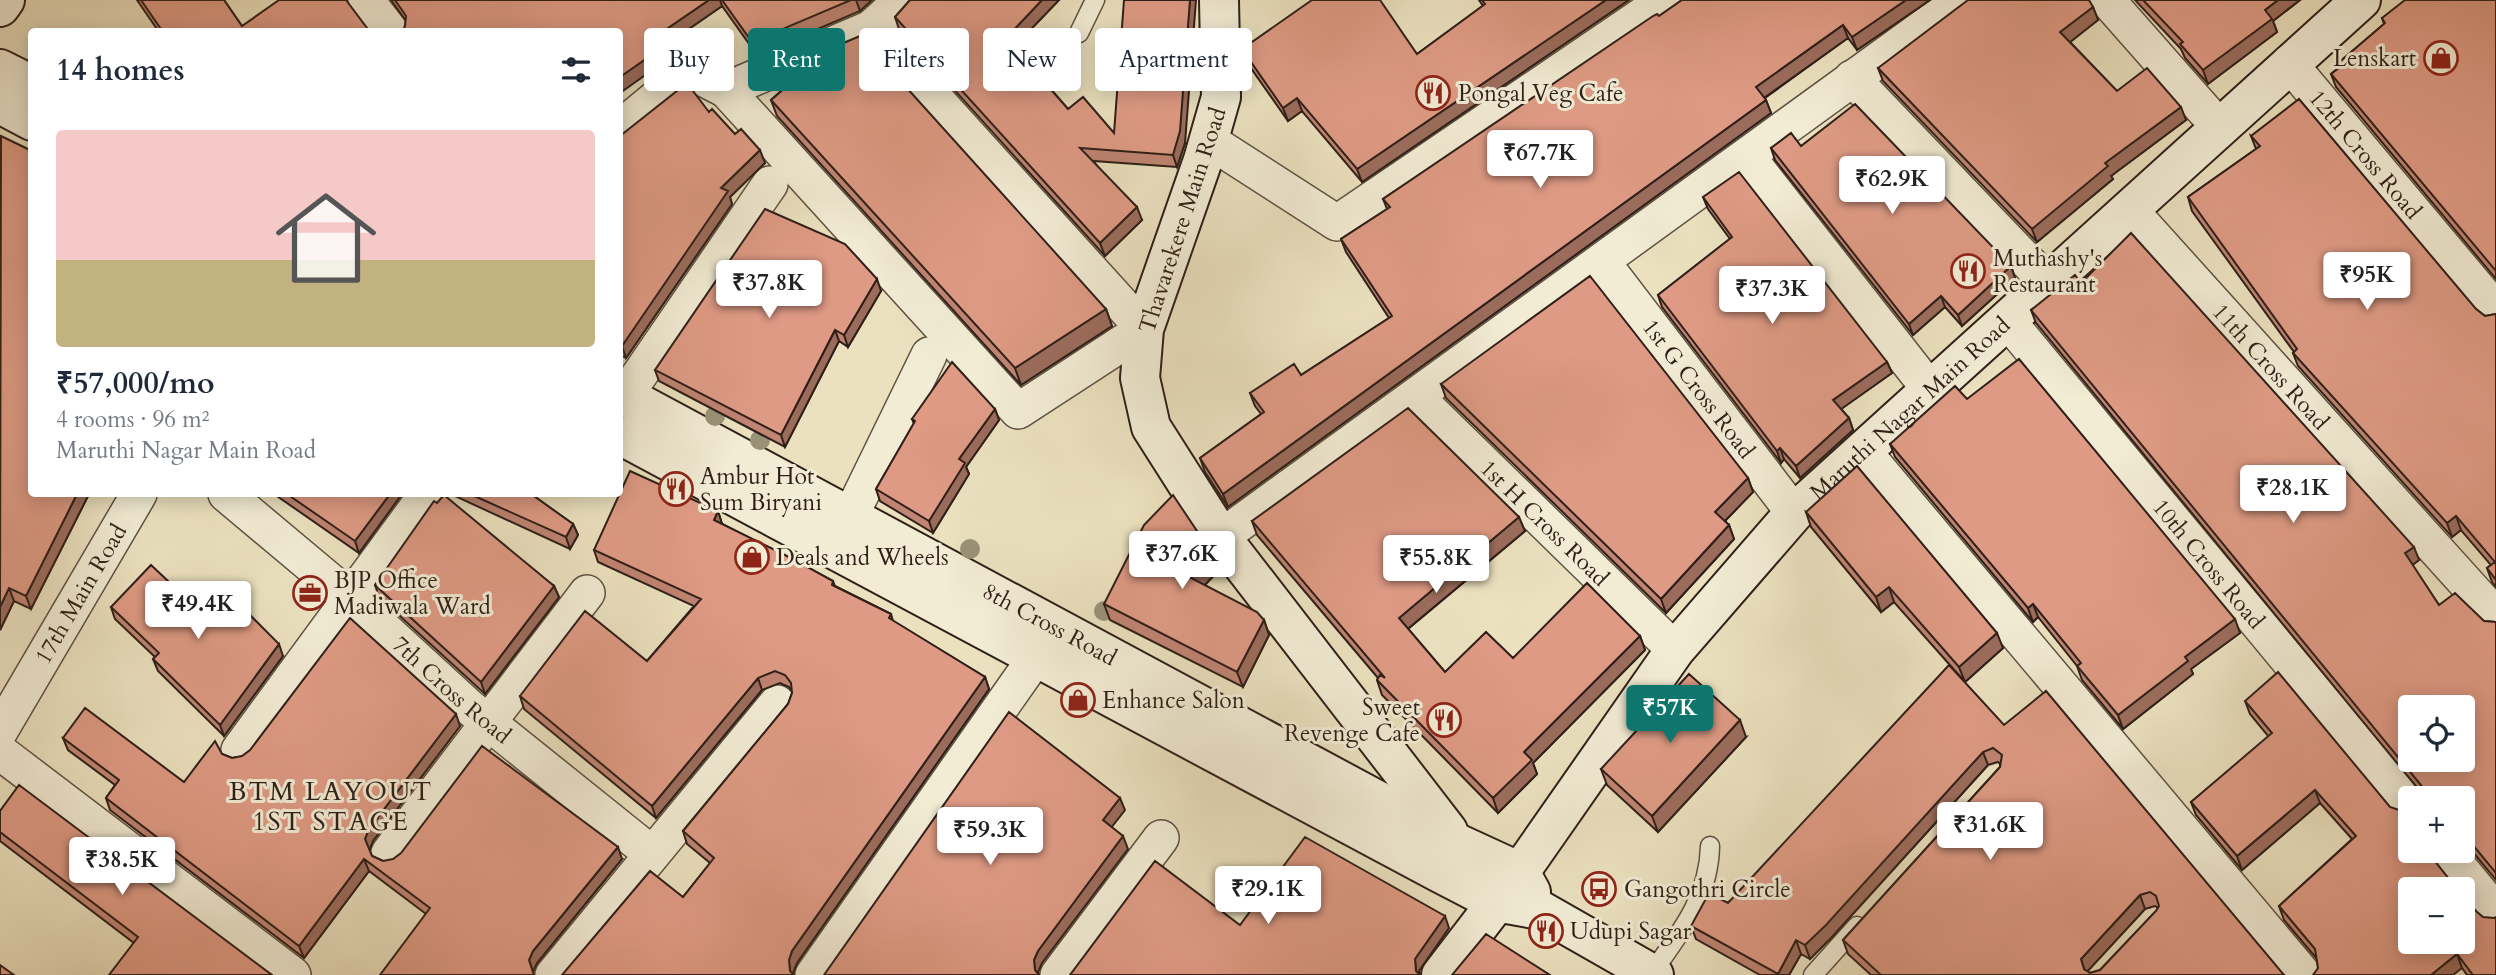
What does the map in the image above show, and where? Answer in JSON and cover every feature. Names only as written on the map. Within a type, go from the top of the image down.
[{"type":"street","points":[[0,7],[5,0]]},
{"type":"street","points":[[366,0],[388,28]]},
{"type":"street","points":[[870,28],[902,0]]},
{"type":"street","name":"Thavarekere Main Road","points":[[1219,0],[1221,97],[1144,328],[1140,378],[1151,427],[1221,537],[1457,842]]},
{"type":"street","points":[[1208,140],[1337,223],[1665,0]]},
{"type":"street","points":[[1221,537],[1603,263],[1961,0]]},
{"type":"street","points":[[2107,0],[2219,128]]},
{"type":"street","name":"Maruthi Nagar Main Road","points":[[1441,975],[1520,872],[1675,650],[1794,513],[2361,0]]},
{"type":"street","points":[[734,87],[859,33]]},
{"type":"street","name":"12th Cross Road","points":[[2289,63],[2491,295]]},
{"type":"street","points":[[0,69],[28,83]]},
{"type":"street","points":[[1852,78],[2048,284]]},
{"type":"street","points":[[623,126],[665,91]]},
{"type":"street","points":[[727,91],[1018,411],[1144,328],[928,91]]},
{"type":"street","points":[[0,104],[28,119]]},
{"type":"street","points":[[1747,156],[1931,391]]},
{"type":"street","points":[[623,394],[770,184]]},
{"type":"street","name":"11th Cross Road","points":[[2129,209],[2496,616]]},
{"type":"street","name":"1st G Cross Road","points":[[1603,263],[1794,513]]},
{"type":"street","name":"10th Cross Road","points":[[2008,321],[2398,792]]},
{"type":"street","points":[[850,517],[929,355]]},
{"type":"street","name":"8th Cross Road","points":[[623,396],[1457,842],[1520,872],[1541,909]]},
{"type":"street","name":"1st H Cross Road","points":[[1416,397],[1675,650]]},
{"type":"street","name":"8th Cross Road","points":[[623,437],[1496,902],[1541,909],[1652,974]]},
{"type":"street","points":[[1864,452],[2304,975]]},
{"type":"street","name":"17th Main Road","points":[[0,731],[137,497]]},
{"type":"street","name":"7th Cross Road","points":[[230,497],[349,597],[489,723],[652,854]]},
{"type":"street","points":[[239,750],[425,497]]},
{"type":"street","points":[[389,853],[587,593]]},
{"type":"street","points":[[813,975],[1036,657]]},
{"type":"street","points":[[553,975],[777,703]]},
{"type":"street","points":[[0,752],[292,975]]},
{"type":"street","points":[[1058,975],[1161,838]]},
{"type":"street","points":[[2456,863],[2496,912]]},
{"type":"lane","points":[[1081,29],[1095,0]]},
{"type":"lane","points":[[1652,974],[1691,918],[1702,895],[1710,870],[1710,846]]},
{"type":"lane","points":[[1813,975],[1867,915]]},
{"type":"building","points":[[141,0],[224,0],[242,26],[279,0],[346,0],[367,28],[160,28]]},
{"type":"building","points":[[395,0],[709,0],[668,28],[644,28],[644,60],[623,75],[623,28],[404,28],[406,16]]},
{"type":"building","points":[[722,0],[851,0],[785,28],[748,28],[748,36]]},
{"type":"building","points":[[910,0],[1042,0],[1015,28],[983,28],[983,91],[1052,91],[1068,109],[1083,97],[1114,133],[1117,91],[1183,91],[1180,131],[1173,155],[1080,148],[1137,207],[1100,243],[962,91],[969,91],[969,28],[905,28],[895,17]]},
{"type":"building","points":[[1124,0],[1190,0],[1188,28],[1122,28]]},
{"type":"building","points":[[1312,0],[1380,0],[1417,54],[1485,4],[1482,0],[1606,0],[1357,169],[1297,98],[1283,108],[1252,63],[1252,42]]},
{"type":"building","points":[[1682,0],[1906,0],[1852,37],[1843,25],[1756,87],[1766,100],[1223,494],[1200,458],[1264,412],[1250,393],[1294,364],[1301,375],[1392,316],[1341,239],[1390,207],[1383,199],[1653,16],[1659,16]]},
{"type":"building","points":[[1968,0],[2089,0],[2093,7],[2060,32],[2117,91],[2147,68],[2181,107],[2105,163],[2108,166],[2032,229],[1878,68]]},
{"type":"building","points":[[2143,0],[2278,0],[2265,10],[2272,19],[2203,70],[2180,44],[2183,42]]},
{"type":"building","points":[[2405,0],[2496,0],[2496,271],[2331,74],[2339,68],[2336,65],[2385,23],[2382,18]]},
{"type":"building","points":[[859,36],[859,91],[910,91],[1106,309],[1015,368],[771,100],[781,91],[845,91],[845,42]]},
{"type":"building","points":[[677,91],[693,91],[709,112],[712,109],[735,134],[741,129],[760,150],[721,188],[728,191],[623,345],[623,134]]},
{"type":"building","points":[[2299,99],[2476,309],[2485,316],[2496,314],[2496,580],[2487,568],[2495,562],[2456,516],[2447,523],[2293,353],[2297,349],[2188,197],[2260,146],[2251,136]]},
{"type":"building","points":[[1855,104],[2011,266],[1958,315],[1941,296],[1909,324],[1771,148],[1791,133],[1801,146]]},
{"type":"building","points":[[1,136],[28,149],[28,497],[76,497],[26,596],[9,588],[0,607]]},
{"type":"building","points":[[1739,172],[1887,362],[1833,400],[1849,418],[1796,466],[1780,448],[1777,451],[1658,295],[1732,237],[1703,197]]},
{"type":"building","points":[[765,209],[845,244],[877,279],[844,335],[835,330],[781,435],[655,370]]},
{"type":"building","points":[[2131,233],[2414,547],[2405,553],[2439,605],[2455,593],[2484,621],[2496,622],[2496,873],[2475,848],[2475,786],[2422,786],[2410,772],[2475,772],[2475,695],[2398,695],[2398,757],[2031,310],[2075,275],[2081,283]]},
{"type":"building","points":[[1590,276],[1748,478],[1715,512],[1729,525],[1661,599],[1441,384]]},
{"type":"building","points":[[2019,359],[2235,619],[2185,657],[2188,661],[2118,715],[2077,666],[2081,663],[2033,604],[2028,608],[1890,444],[1955,386],[1967,399]]},
{"type":"building","points":[[952,362],[995,409],[959,459],[965,463],[929,521],[876,489],[915,421],[912,419]]},
{"type":"building","points":[[1408,408],[1519,517],[1399,618],[1445,672],[1486,632],[1513,658],[1587,583],[1640,636],[1524,752],[1532,760],[1493,798],[1377,680],[1380,675],[1385,678],[1252,521]]},
{"type":"building","points":[[1857,466],[1997,633],[1959,667],[1889,587],[1876,597],[1806,512]]},
{"type":"building","points":[[630,471],[718,511],[714,520],[793,559],[833,581],[832,585],[891,614],[889,618],[985,677],[792,951],[789,960],[790,971],[794,975],[562,975],[650,871],[683,897],[714,858],[683,831],[788,704],[792,693],[791,683],[785,675],[775,671],[758,678],[652,806],[520,696],[585,611],[647,661],[701,599],[594,550],[618,497],[623,497],[623,486]]},
{"type":"building","points":[[1173,495],[1213,555],[1191,578],[1257,612],[1264,620],[1237,672],[1104,604],[1144,525]]},
{"type":"building","points":[[291,497],[388,497],[355,541]]},
{"type":"building","points":[[442,497],[446,497],[554,586],[481,682],[375,585],[434,501],[437,503]]},
{"type":"building","points":[[477,497],[535,497],[573,524],[566,537]]},
{"type":"building","points":[[151,565],[202,613],[225,590],[279,644],[220,725],[153,659],[159,653],[111,607]]},
{"type":"building","points":[[350,618],[456,714],[369,829],[365,839],[372,856],[383,861],[393,859],[401,853],[482,746],[618,847],[533,951],[529,960],[534,975],[380,975],[430,908],[364,859],[299,946],[106,798],[119,780],[63,738],[85,708],[184,782],[215,741],[222,754],[232,758],[242,756],[250,750]]},
{"type":"building","points":[[1949,665],[2004,725],[2046,691],[2284,975],[1881,975],[1843,940],[2000,767],[2002,755],[1993,748],[1983,752],[1826,925],[1805,945],[1796,940],[1778,974],[1691,926],[1709,893],[1728,903]],"holes":[[[2150,892],[2156,896],[2159,906],[2156,911],[2100,970],[2090,973],[2084,969],[2081,959],[2140,895]]]},
{"type":"building","points":[[2278,672],[2390,807],[2398,810],[2398,863],[2436,863],[2447,877],[2398,877],[2398,954],[2457,954],[2431,975],[2313,975],[2318,968],[2315,949],[2279,906],[2356,836],[2315,790],[2237,856],[2191,802],[2272,733],[2245,701]]},
{"type":"building","points":[[1689,674],[1740,720],[1652,816],[1601,769]]},
{"type":"building","points":[[1009,712],[1120,798],[1103,820],[1123,836],[1038,951],[1034,960],[1035,970],[1039,975],[824,975]]},
{"type":"building","points":[[19,785],[272,975],[109,975],[138,937],[0,832],[0,811]]},
{"type":"building","points":[[1305,837],[1445,916],[1415,959],[1416,971],[1420,975],[1070,975],[1155,861],[1240,925]]},
{"type":"building","points":[[2475,910],[2483,917],[2496,917],[2496,975],[2473,975],[2457,954],[2475,954]]},
{"type":"building","points":[[1486,934],[1550,975],[1452,975]]},
{"type":"building","points":[[0,965],[14,975],[0,975]]},
{"type":"place","name":"Lenskart","points":[[2441,58]]},
{"type":"place","name":"Pongal Veg Cafe","points":[[1433,93]]},
{"type":"place","name":"Muthashy's Restaurant","points":[[1968,271]]},
{"type":"place","name":"Ambur Hot Sum Biryani","points":[[676,489]]},
{"type":"place","name":"Deals and Wheels","points":[[752,557]]},
{"type":"place","name":"BJP Office Madiwala Ward","points":[[310,593]]},
{"type":"place","name":"Enhance Salon","points":[[1078,700]]},
{"type":"place","name":"Sweet Revenge Cafe","points":[[1444,720]]},
{"type":"place","name":"Gangothri Circle","points":[[1599,889]]},
{"type":"place","name":"Udupi Sagar","points":[[1546,931]]},
{"type":"district","name":"BTM LAYOUT 1ST STAGE","points":[[331,806]]}]
